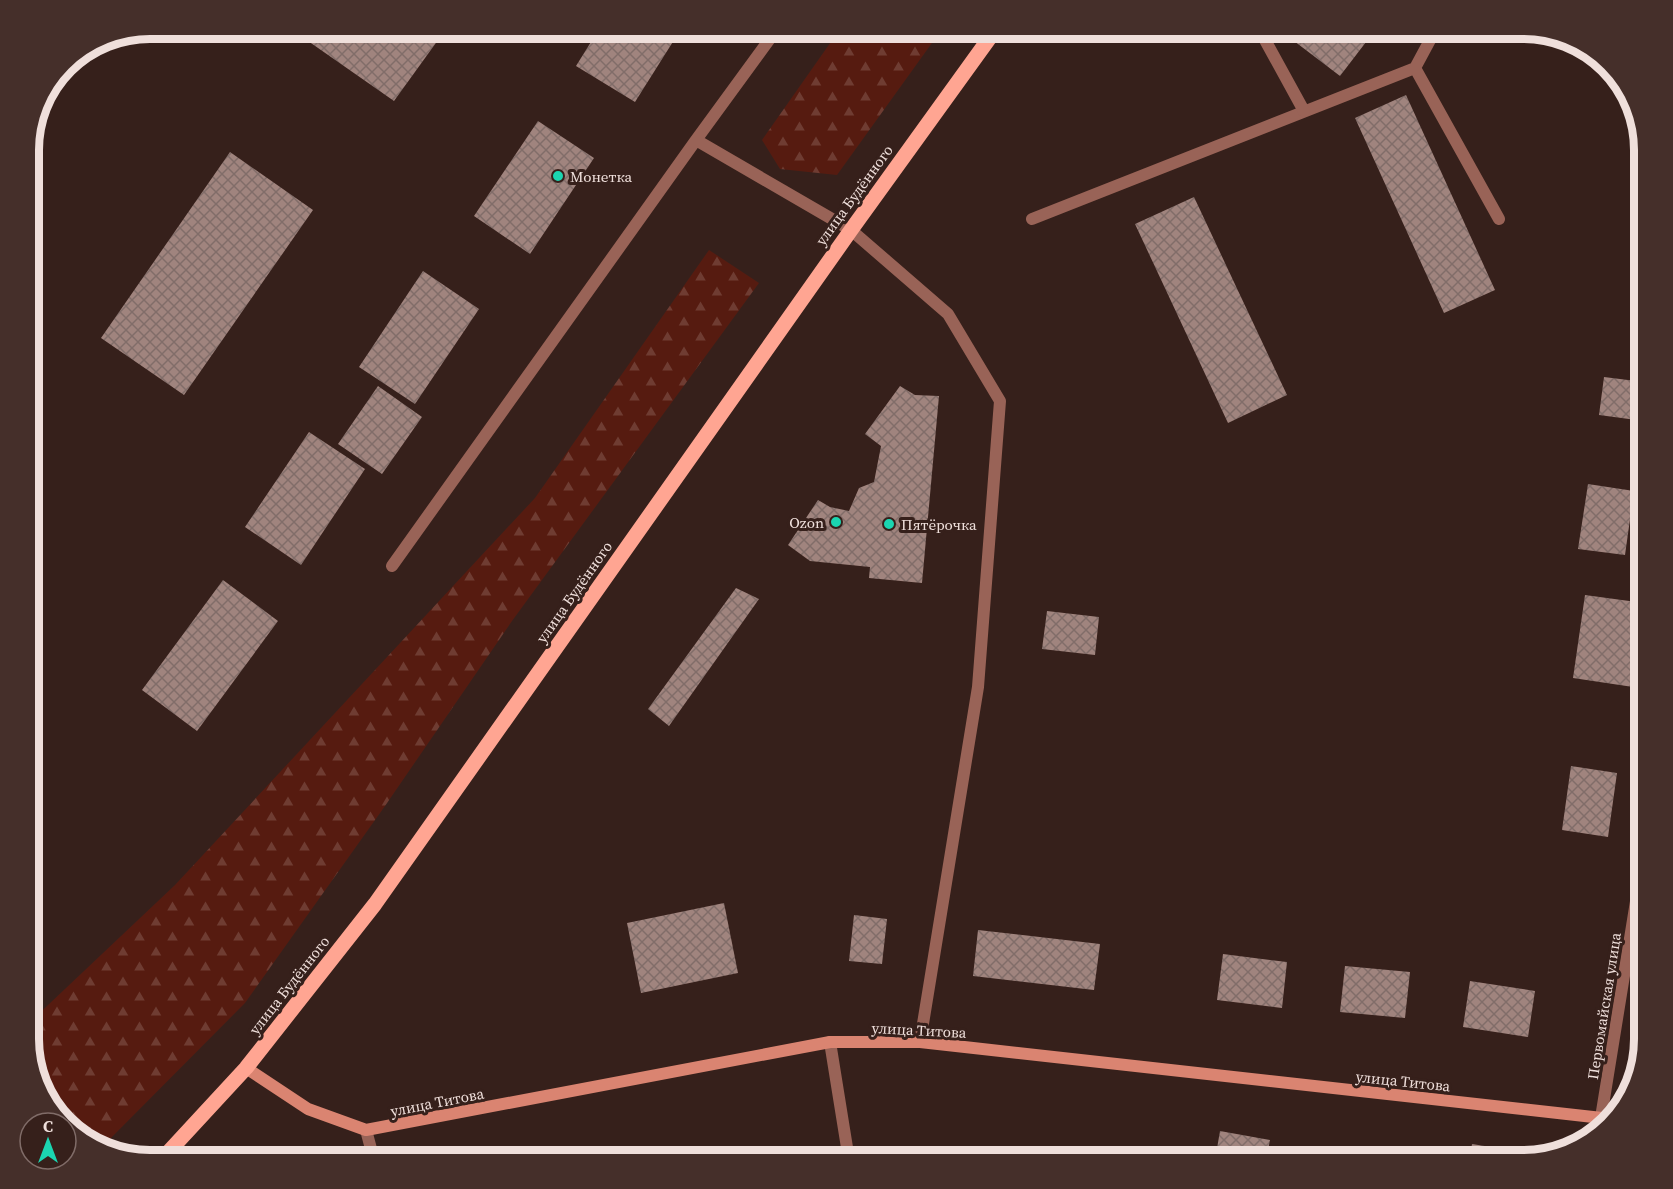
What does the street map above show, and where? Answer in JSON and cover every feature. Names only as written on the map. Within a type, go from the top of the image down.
[{"type":"main road","name":"улица Будённого","points":[[170,1150],[246,1068],[375,904],[988,39]]},
{"type":"street","points":[[392,566],[769,39]]},
{"type":"street","points":[[1265,39],[1304,111]]},
{"type":"street","points":[[1032,219],[1415,68],[1430,39]]},
{"type":"street","points":[[1415,68],[1499,219]]},
{"type":"street","points":[[696,140],[851,230],[948,314],[1000,401],[978,687],[921,1042]]},
{"type":"street","name":"Первомайская улица","points":[[1605,1113],[1634,920]]},
{"type":"street","points":[[830,1042],[847,1150]]},
{"type":"street","name":"улица Титова","points":[[366,1130],[830,1042],[921,1042],[1597,1121]]},
{"type":"street","points":[[246,1068],[308,1109],[366,1130],[371,1150]]},
{"type":"green space","points":[[833,39],[935,39],[837,175],[780,169],[762,140]]},
{"type":"green space","points":[[709,250],[759,283],[512,621],[385,806],[245,1003],[107,1141],[82,1127],[78,1123],[78,1111],[66,1111],[50,1088],[41,1061],[39,1014],[175,885],[535,498]]},
{"type":"building","points":[[309,39],[439,39],[394,101],[308,41]]},
{"type":"building","points":[[593,39],[675,39],[635,102],[576,66]]},
{"type":"building","points":[[1296,39],[1368,39],[1340,76],[1294,41]]},
{"type":"building","points":[[1406,95],[1495,290],[1444,313],[1355,118]]},
{"type":"building","points":[[538,121],[594,158],[530,254],[474,216]]},
{"type":"building","points":[[230,152],[313,210],[184,395],[101,338]]},
{"type":"building","points":[[1194,197],[1287,395],[1228,423],[1135,224]]},
{"type":"building","points":[[423,271],[479,309],[415,404],[359,367]]},
{"type":"building","points":[[1634,334],[1634,354],[1631,354]]},
{"type":"building","points":[[1604,377],[1634,381],[1634,420],[1599,415]]},
{"type":"building","points":[[378,386],[422,417],[382,474],[338,444]]},
{"type":"building","points":[[900,386],[915,395],[939,396],[922,583],[869,578],[870,567],[810,561],[788,545],[818,500],[830,507],[849,511],[859,488],[874,482],[881,446],[865,434]]},
{"type":"building","points":[[309,432],[365,469],[301,565],[245,527]]},
{"type":"building","points":[[1588,484],[1634,491],[1625,555],[1578,549]]},
{"type":"building","points":[[223,580],[278,621],[197,731],[142,690]]},
{"type":"building","points":[[736,588],[759,599],[669,726],[648,709]]},
{"type":"building","points":[[1585,595],[1634,602],[1633,687],[1573,678]]},
{"type":"building","points":[[1047,611],[1099,617],[1095,655],[1042,649]]},
{"type":"building","points":[[1571,766],[1617,773],[1608,837],[1562,830]]},
{"type":"building","points":[[724,903],[738,973],[641,993],[627,923]]},
{"type":"building","points":[[854,915],[887,919],[882,964],[849,961]]},
{"type":"building","points":[[978,930],[1100,944],[1094,990],[973,976]]},
{"type":"building","points":[[1223,954],[1287,962],[1282,1008],[1217,1000]]},
{"type":"building","points":[[1345,966],[1410,972],[1405,1018],[1340,1012]]},
{"type":"building","points":[[1470,981],[1535,991],[1528,1037],[1463,1027]]},
{"type":"building","points":[[1220,1131],[1270,1140],[1268,1150],[1217,1150]]},
{"type":"building","points":[[1472,1144],[1510,1150],[1471,1150]]},
{"type":"place","name":"Монетка","points":[[558,176]]},
{"type":"place","name":"Ozon","points":[[836,522]]},
{"type":"place","name":"Пятёрочка","points":[[889,524]]}]
